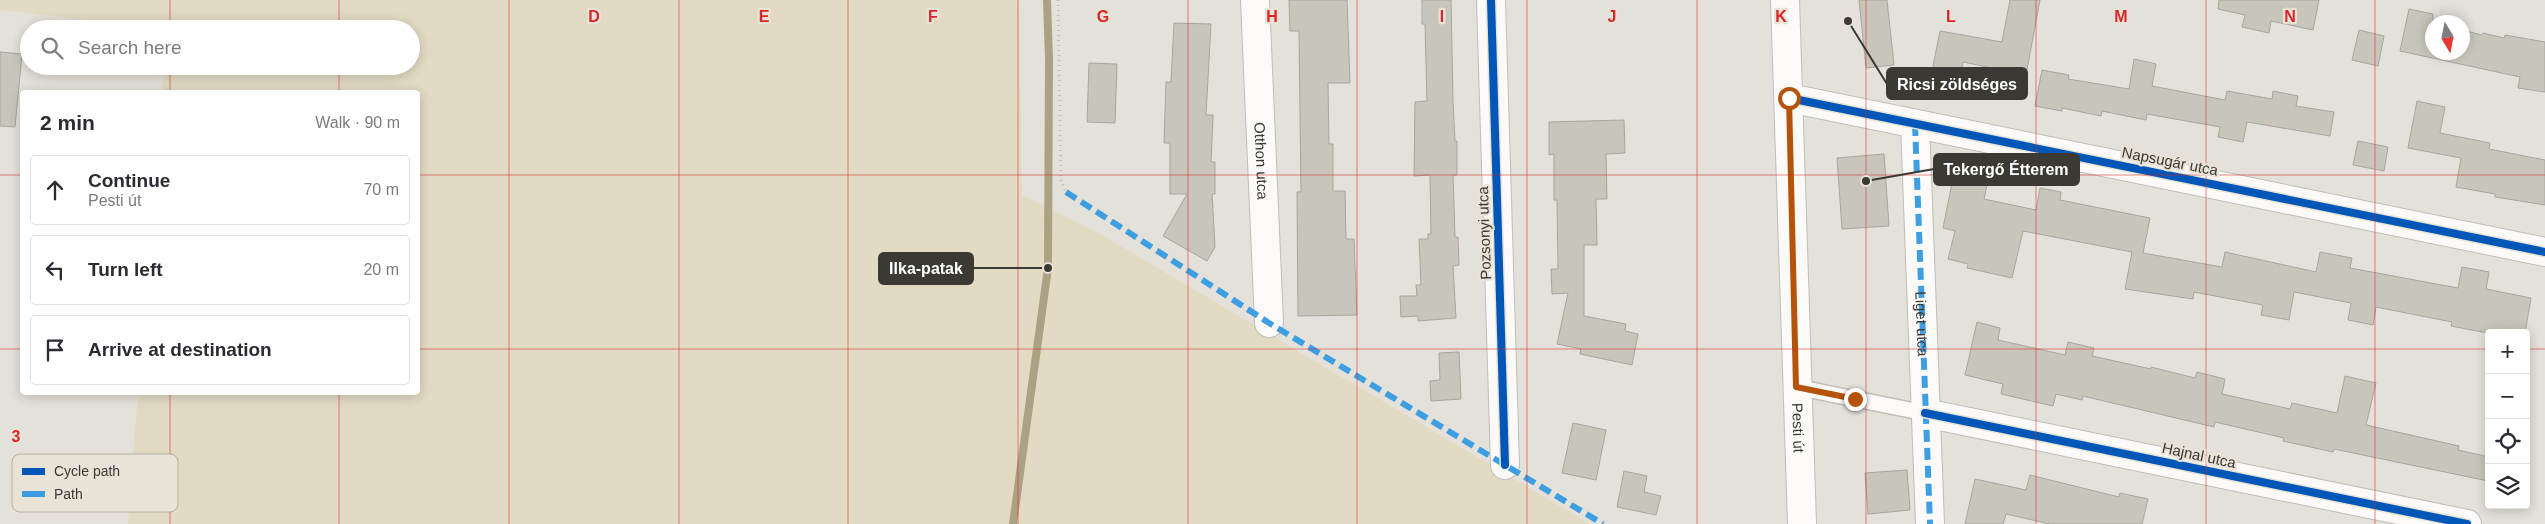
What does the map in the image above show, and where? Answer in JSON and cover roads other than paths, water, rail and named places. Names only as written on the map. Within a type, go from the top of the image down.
[{"type":"street","name":"Otthon utca","points":[[1255,0],[1269,323]]},
{"type":"street","name":"Pozsonyi utca","points":[[1491,0],[1505,465]]},
{"type":"street","name":"Pesti út","points":[[1785,0],[1796,387],[1802,524]]},
{"type":"street","name":"Napsugár utca","points":[[1789,98],[2545,252]]},
{"type":"street","name":"Liget utca","points":[[1916,124],[1930,524]]},
{"type":"street","name":"Hajnal utca","points":[[1925,413],[2467,524]]},
{"type":"lane","points":[[1796,387],[1925,413]]},
{"type":"waterway","points":[[1013,524],[1048,268],[1049,59],[1047,0]]},
{"type":"place","name":"Ricsi zöldséges","points":[[1848,21]]},
{"type":"place","name":"Tekergő Étterem","points":[[1866,181]]},
{"type":"place","name":"Ilka-patak","points":[[1048,268]]}]
